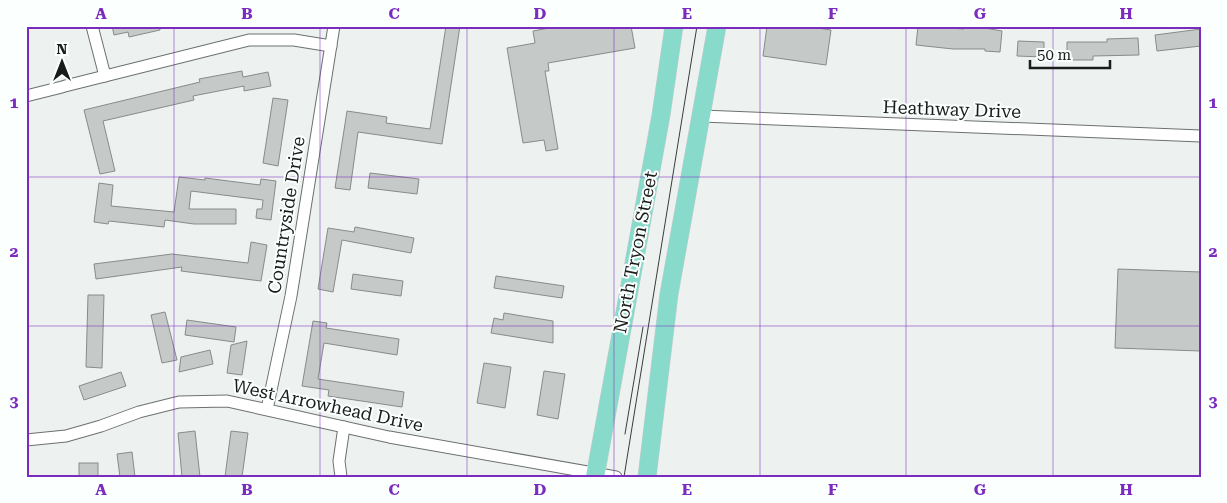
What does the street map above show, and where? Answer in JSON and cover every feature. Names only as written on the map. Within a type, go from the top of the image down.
[{"type":"main road","name":"North Tryon Street","points":[[595,475],[661,115],[674,26]]},
{"type":"main road","points":[[647,477],[669,294],[717,26]]},
{"type":"street","points":[[92,26],[104,76]]},
{"type":"street","name":"Countryside Drive","points":[[267,409],[290,296],[334,26]]},
{"type":"street","points":[[26,96],[226,44],[249,40],[294,40],[331,46]]},
{"type":"street","name":"Heathway Drive","points":[[702,116],[1201,136]]},
{"type":"street","name":"West Arrowhead Drive","points":[[26,440],[66,436],[139,412],[180,402],[227,401],[344,427],[595,475],[616,477]]},
{"type":"street","points":[[341,477],[340,462],[344,427]]},
{"type":"building","points":[[112,26],[160,26],[160,30],[129,37],[128,32],[114,35]]},
{"type":"building","points":[[446,26],[460,26],[442,144],[358,132],[350,190],[335,188],[347,111],[387,117],[386,123],[430,129]]},
{"type":"building","points":[[560,26],[631,26],[635,48],[548,63],[549,71],[545,71],[558,149],[546,151],[544,140],[523,143],[507,48],[535,43],[533,31]]},
{"type":"building","points":[[767,26],[804,26],[831,30],[826,65],[763,56]]},
{"type":"building","points":[[918,26],[964,29],[965,26],[1002,31],[1000,52],[985,51],[985,49],[953,49],[916,45]]},
{"type":"building","points":[[1201,29],[1201,46],[1157,51],[1155,35]]},
{"type":"building","points":[[1138,38],[1139,55],[1093,56],[1093,60],[1067,60],[1067,42],[1107,42],[1107,39]]},
{"type":"building","points":[[1018,41],[1044,42],[1044,57],[1017,56]]},
{"type":"building","points":[[242,71],[243,77],[268,72],[271,86],[244,91],[244,86],[193,96],[194,100],[103,121],[115,171],[100,174],[84,110],[200,82],[199,79]]},
{"type":"building","points":[[273,98],[288,100],[278,166],[263,163]]},
{"type":"building","points":[[370,173],[419,179],[417,194],[368,188]]},
{"type":"building","points":[[179,177],[205,180],[205,178],[260,185],[261,179],[276,181],[271,220],[256,218],[257,209],[262,209],[263,200],[191,191],[189,209],[236,209],[236,224],[194,224],[165,220],[164,227],[109,221],[108,224],[94,222],[99,183],[113,185],[111,206],[174,212]]},
{"type":"building","points":[[355,227],[414,238],[411,253],[342,240],[333,292],[318,289],[328,228],[354,232]]},
{"type":"building","points":[[251,242],[267,245],[261,281],[181,271],[182,267],[96,279],[94,264],[172,254],[248,263]]},
{"type":"building","points":[[1118,269],[1201,272],[1201,351],[1115,348]]},
{"type":"building","points":[[353,274],[403,281],[401,296],[351,289]]},
{"type":"building","points":[[496,276],[564,286],[562,298],[494,288]]},
{"type":"building","points":[[88,295],[104,295],[102,368],[86,367]]},
{"type":"building","points":[[165,312],[177,360],[162,363],[151,315]]},
{"type":"building","points":[[504,313],[553,321],[553,343],[491,333],[494,318],[503,320]]},
{"type":"building","points":[[187,320],[236,327],[234,342],[185,335]]},
{"type":"building","points":[[313,321],[327,323],[326,328],[399,339],[397,355],[324,343],[318,379],[404,392],[402,407],[328,396],[329,390],[302,386]]},
{"type":"building","points":[[247,341],[242,375],[227,373],[231,345]]},
{"type":"building","points":[[210,350],[213,364],[179,372],[181,357]]},
{"type":"building","points":[[484,363],[511,367],[505,408],[477,403]]},
{"type":"building","points":[[544,371],[565,374],[558,419],[537,415]]},
{"type":"building","points":[[121,372],[126,386],[84,400],[79,386]]},
{"type":"building","points":[[195,431],[200,477],[182,477],[178,433]]},
{"type":"building","points":[[231,431],[248,433],[242,477],[225,477]]},
{"type":"building","points":[[132,452],[135,477],[120,477],[117,454]]},
{"type":"building","points":[[79,463],[98,463],[98,477],[79,477]]},
{"type":"tram line","points":[[624,477],[697,26]]},
{"type":"tram line","points":[[625,434],[643,327]]}]
